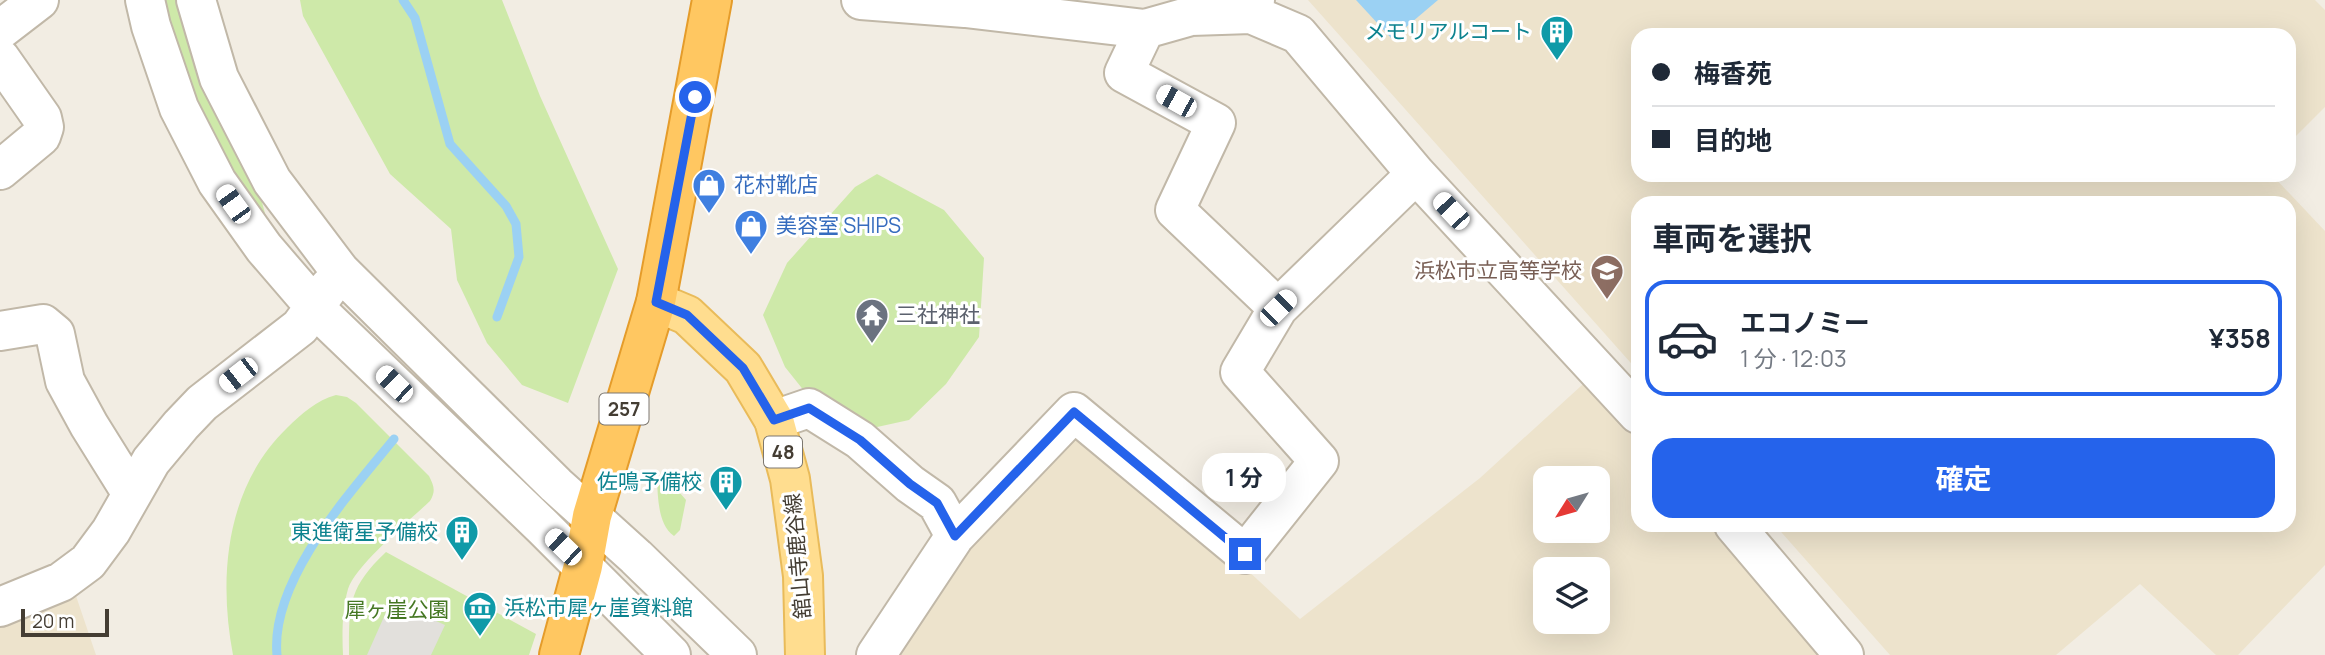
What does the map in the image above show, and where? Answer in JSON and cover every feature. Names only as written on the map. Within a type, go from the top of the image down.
[{"type":"highway","name":"257","points":[[559,655],[583,566],[592,516],[656,302],[712,0]]},
{"type":"main road","name":"舘山寺鹿谷線","points":[[656,302],[687,315],[743,368],[774,420],[790,480],[803,576],[805,655]]},
{"type":"street","points":[[0,30],[39,0]]},
{"type":"street","points":[[145,0],[179,108],[217,182],[264,248],[315,307],[583,566],[671,655]]},
{"type":"street","points":[[196,0],[219,78],[272,181],[340,271],[556,485],[737,655]]},
{"type":"street","points":[[861,0],[966,4],[1145,29],[1191,16],[1253,7],[1298,34],[1416,174],[1631,406]]},
{"type":"street","points":[[1145,29],[1124,73],[1216,123],[1175,210],[1278,308]]},
{"type":"street","points":[[0,58],[42,118],[44,127],[41,136],[0,170]]},
{"type":"street","points":[[876,655],[955,536],[1074,412],[1245,554],[1319,461],[1240,372],[1278,308],[1416,174]]},
{"type":"street","points":[[0,607],[61,582],[88,562],[111,531],[151,461],[181,425],[202,403],[300,327],[340,271]]},
{"type":"street","points":[[0,331],[43,324],[55,334],[65,381],[132,494]]},
{"type":"street","points":[[774,420],[809,408],[860,440],[910,484],[937,503],[955,536]]},
{"type":"street","points":[[1740,532],[1844,655]]},
{"type":"shaded area","name":"浜松市立高等学校","points":[[1308,0],[2315,0],[2325,10],[2325,107],[2296,136],[2296,28],[1631,28],[1631,182],[2279,182],[2292,196],[1631,196],[1631,363]]},
{"type":"shaded area","name":"浜松市立高等学校","points":[[2296,200],[2325,231],[2325,565],[2238,655],[2216,655],[2140,584],[2056,655],[1890,655],[1781,532],[2296,532]]},
{"type":"shaded area","points":[[1593,375],[1631,420],[1631,532],[1726,532],[1832,655],[896,655],[971,549],[1082,426],[1150,480],[1300,619],[1480,478]]},
{"type":"shaded area","points":[[75,593],[96,655],[0,655],[0,622]]},
{"type":"shaded area","points":[[391,601],[445,625],[431,655],[367,655]]},
{"type":"green space","points":[[161,0],[179,0],[259,191],[271,236],[207,131]]},
{"type":"green space","points":[[300,0],[502,0],[540,96],[618,269],[568,403],[522,385],[487,343],[457,280],[451,229],[390,174],[303,16]]},
{"type":"green space","points":[[877,174],[944,210],[984,258],[979,337],[946,384],[909,420],[868,429],[809,397],[785,367],[763,315],[787,263],[855,187]]},
{"type":"green space","points":[[336,395],[347,397],[356,403],[429,476],[434,488],[432,497],[372,556],[353,579],[345,605],[343,655],[233,655],[227,564],[239,505],[251,477],[267,451],[287,428],[310,408]]},
{"type":"green space","points":[[662,478],[674,486],[686,500],[680,530],[674,536],[665,525],[660,511],[657,480]]},
{"type":"green space","name":"犀ヶ崖公園","points":[[386,552],[536,634],[529,655],[349,655],[349,623],[353,598],[364,576]]},
{"type":"water","points":[[1356,0],[1438,0],[1392,39]]},
{"type":"waterway","points":[[403,0],[415,18],[450,144],[506,206],[516,224],[519,257],[497,317]]},
{"type":"waterway","points":[[277,655],[278,627],[286,598],[299,569],[335,512],[394,439]]},
{"type":"place","name":"メモリアルコート","points":[[1557,62]]},
{"type":"place","name":"花村靴店","points":[[709,215]]},
{"type":"place","name":"美容室 SHIPS","points":[[751,256]]},
{"type":"place","name":"浜松市立高等学校","points":[[1607,301]]},
{"type":"place","name":"三社神社","points":[[872,345]]},
{"type":"place","name":"佐鳴予備校","points":[[726,512]]},
{"type":"place","name":"東進衛星予備校","points":[[462,562]]},
{"type":"place","name":"浜松市犀ヶ崖資料館","points":[[480,638]]},
{"type":"route","points":[[695,97],[656,302],[687,315],[743,368],[774,420],[809,408],[860,440],[910,484],[937,503],[955,536],[1074,412],[1245,554]]}]
